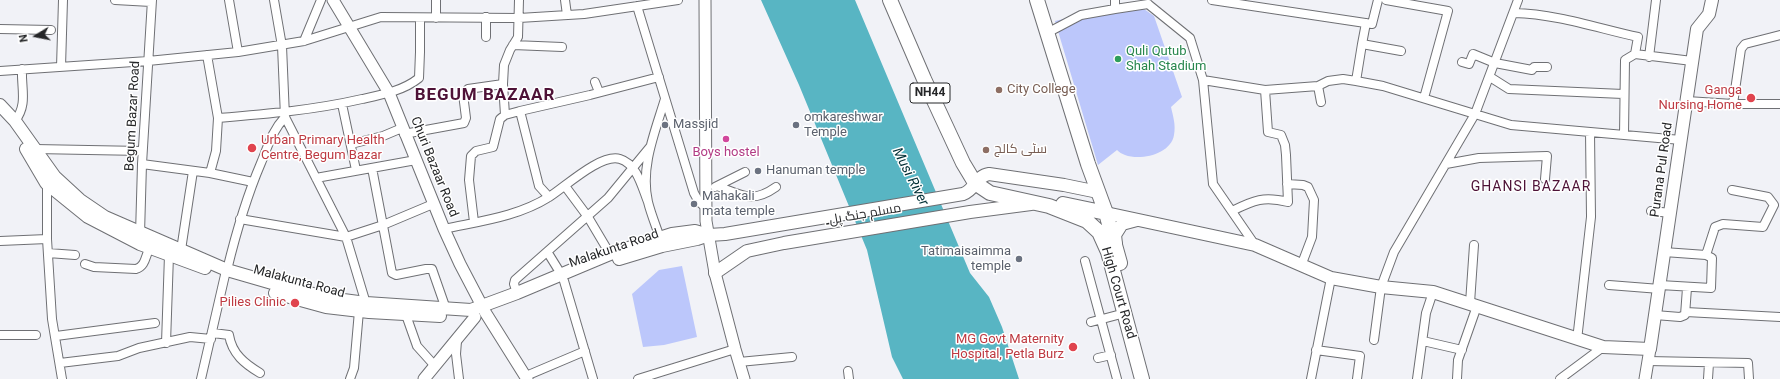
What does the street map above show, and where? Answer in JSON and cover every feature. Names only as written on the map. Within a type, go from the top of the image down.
[{"type":"highway","name":"High Court Road","points":[[890,0],[924,80],[963,163],[976,184],[990,193],[1045,204],[1087,221],[1099,232],[1108,252],[1142,379]]},
{"type":"highway","name":"High Court Road","points":[[1037,0],[1116,246],[1150,379]]},
{"type":"highway","points":[[1045,204],[1062,204],[1106,213]]},
{"type":"main road","name":"Purana Pul Road","points":[[1650,348],[1697,29],[1709,14],[1712,0]]},
{"type":"main road","points":[[2,112],[15,121],[35,149],[49,177]]},
{"type":"main road","name":"Malakunta Road","points":[[2,112],[26,149],[49,177],[88,217],[139,238],[150,247],[169,255],[226,272],[273,292],[319,304],[406,315],[481,312],[562,277],[662,246],[697,239],[709,234]]},
{"type":"main road","points":[[976,184],[983,175],[989,174],[1064,185],[1098,192]]},
{"type":"main road","name":"مسلم جنگ پل۔","points":[[709,234],[721,235],[963,194],[968,192],[976,184]]},
{"type":"main road","name":"مسلم جنگ پل۔","points":[[747,251],[784,243],[970,212],[1045,204]]},
{"type":"main road","points":[[1106,213],[1255,245],[1331,278],[1381,287],[1433,292],[1473,304],[1577,340],[1604,347],[1650,348]]},
{"type":"main road","points":[[1116,246],[1116,234],[1122,224],[1142,220]]},
{"type":"main road","points":[[365,309],[446,309],[481,312],[517,293],[562,277],[610,254],[672,234],[695,231],[709,234]]},
{"type":"main road","points":[[715,273],[747,251],[742,231]]},
{"type":"main road","points":[[139,238],[181,250],[226,272]]},
{"type":"street","points":[[61,67],[63,0]]},
{"type":"street","points":[[115,0],[151,1]]},
{"type":"street","points":[[229,0],[238,52]]},
{"type":"street","points":[[274,0],[282,46],[286,115],[346,237],[365,309],[354,368],[350,379]]},
{"type":"street","points":[[304,41],[321,0]]},
{"type":"street","name":"Churi Bazaar Road","points":[[333,0],[389,93],[433,204],[481,312],[526,378]]},
{"type":"street","points":[[436,0],[436,18]]},
{"type":"street","points":[[505,115],[503,84],[504,65],[518,37],[519,0]]},
{"type":"street","points":[[565,0],[568,15]]},
{"type":"street","points":[[0,71],[148,61],[282,46],[350,28],[381,17],[519,18],[568,15],[678,0]]},
{"type":"street","points":[[705,0],[705,207],[715,273],[744,379]]},
{"type":"street","points":[[1115,0],[1115,9]]},
{"type":"street","points":[[1212,0],[1372,24],[1378,0]]},
{"type":"street","points":[[1386,0],[1448,12],[1424,98]]},
{"type":"street","points":[[1374,340],[1381,287],[1394,252],[1475,114],[1518,0]]},
{"type":"street","points":[[1649,57],[1656,0]]},
{"type":"street","name":"Begum Bazar Road","points":[[139,238],[142,151],[151,1]]},
{"type":"street","points":[[1047,33],[1081,15],[1147,2],[1190,38],[1203,80],[1213,184],[1255,245]]},
{"type":"street","points":[[637,6],[694,193],[699,202],[705,207]]},
{"type":"street","points":[[1514,13],[1554,17],[1638,37],[1635,54]]},
{"type":"street","points":[[486,17],[486,37]]},
{"type":"street","points":[[218,118],[286,115],[389,93],[418,78],[420,18]]},
{"type":"street","points":[[1356,81],[1366,23]]},
{"type":"street","points":[[0,28],[51,30]]},
{"type":"street","points":[[1733,104],[1741,49],[1745,44],[1780,35]]},
{"type":"street","points":[[1362,44],[1401,51]]},
{"type":"street","points":[[513,45],[562,47]]},
{"type":"street","points":[[1462,62],[1469,64],[1474,54],[1495,63],[1532,70],[1534,66],[1546,67]]},
{"type":"street","points":[[1624,135],[1623,94],[1625,60],[1635,54],[1649,57],[1692,61]]},
{"type":"street","points":[[207,55],[218,118],[216,151],[210,173]]},
{"type":"street","points":[[15,121],[22,113],[22,69]]},
{"type":"street","points":[[474,222],[469,180],[471,156],[476,151],[493,147],[500,119],[505,115],[659,77]]},
{"type":"street","points":[[1490,77],[1510,89],[1623,94]]},
{"type":"street","points":[[1203,80],[1265,90],[1318,86],[1328,81],[1342,79],[1383,86],[1511,125],[1681,140]]},
{"type":"street","points":[[595,82],[599,92]]},
{"type":"street","points":[[351,144],[403,131],[464,123],[466,118],[462,99],[465,91],[468,89],[503,84]]},
{"type":"street","points":[[1318,86],[1320,102]]},
{"type":"street","points":[[1232,211],[1252,202],[1264,199],[1272,198],[1288,202],[1285,145],[1282,135],[1268,132],[1265,90]]},
{"type":"street","points":[[648,202],[646,176],[650,147],[666,98]]},
{"type":"street","points":[[1687,101],[1733,104],[1780,104]]},
{"type":"street","points":[[342,104],[356,170]]},
{"type":"street","points":[[520,111],[539,186],[549,197]]},
{"type":"street","points":[[201,379],[240,219],[270,139],[276,127],[286,115]]},
{"type":"street","points":[[1577,340],[1590,217],[1590,132]]},
{"type":"street","points":[[517,293],[515,280],[548,253],[608,198],[650,147]]},
{"type":"street","points":[[35,149],[142,151]]},
{"type":"street","points":[[1446,164],[1478,158],[1547,156],[1545,178]]},
{"type":"street","points":[[444,229],[521,212],[549,197],[588,169],[604,161],[620,159],[633,168],[648,202],[660,238]]},
{"type":"street","points":[[316,178],[416,160]]},
{"type":"street","points":[[142,164],[210,173],[253,182]]},
{"type":"street","points":[[372,168],[392,273],[396,275],[426,269],[432,270],[446,309]]},
{"type":"street","points":[[181,250],[193,171]]},
{"type":"street","points":[[705,192],[745,172]]},
{"type":"street","points":[[49,177],[47,240],[52,319],[62,379]]},
{"type":"street","points":[[1287,184],[1308,187],[1314,200],[1312,237],[1301,266]]},
{"type":"street","points":[[565,186],[588,217],[610,254]]},
{"type":"street","points":[[717,186],[751,198],[760,196],[776,186]]},
{"type":"street","points":[[1706,255],[1715,226],[1723,224],[1763,227],[1777,205],[1768,197],[1732,190]]},
{"type":"street","points":[[240,219],[346,237],[383,225],[433,204]]},
{"type":"street","points":[[1651,211],[1671,213]]},
{"type":"street","points":[[0,241],[47,240]]},
{"type":"street","points":[[1456,379],[1458,360],[1462,350],[1473,304],[1474,245]]},
{"type":"street","points":[[85,264],[94,267],[136,270],[141,268],[144,264],[150,247]]},
{"type":"street","points":[[1608,286],[1711,288],[1712,258],[1706,255],[1664,252]]},
{"type":"street","points":[[48,253],[75,255]]},
{"type":"street","points":[[548,253],[562,277],[586,351],[593,379]]},
{"type":"street","points":[[166,343],[169,255]]},
{"type":"street","points":[[1085,261],[1117,379]]},
{"type":"street","points":[[1311,379],[1331,278]]},
{"type":"street","points":[[1656,314],[1680,317],[1685,315],[1687,288]]},
{"type":"street","points":[[1417,379],[1426,313],[1433,292]]},
{"type":"street","points":[[424,379],[481,312]]},
{"type":"street","points":[[1686,312],[1780,317]]},
{"type":"street","points":[[1091,322],[1125,313]]},
{"type":"street","points":[[406,315],[417,346],[435,366]]},
{"type":"street","points":[[56,336],[155,323]]},
{"type":"street","points":[[0,335],[36,334]]},
{"type":"street","points":[[60,363],[118,356],[139,348],[190,337],[229,335],[230,343],[236,354],[248,366],[260,373]]},
{"type":"street","points":[[457,340],[456,354],[459,379]]},
{"type":"street","points":[[1423,340],[1462,350]]},
{"type":"street","points":[[1560,379],[1604,347]]},
{"type":"street","points":[[1645,379],[1650,348]]},
{"type":"street","points":[[638,379],[735,350]]},
{"type":"street","points":[[1316,350],[1360,356],[1357,379]]},
{"type":"street","points":[[526,378],[586,351]]},
{"type":"street","points":[[1098,358],[1111,355]]},
{"type":"street","points":[[739,362],[792,357]]},
{"type":"street","points":[[1648,361],[1748,363],[1750,379]]},
{"type":"street","points":[[1708,379],[1709,362]]},
{"type":"shaded area","name":"Quli Qutub Shah Stadium","points":[[1134,2],[1154,16],[1182,97],[1171,107],[1175,131],[1172,142],[1161,151],[1147,156],[1132,157],[1117,150],[1098,165],[1055,21]]},
{"type":"shaded area","points":[[682,266],[697,337],[664,345],[643,347],[632,294],[659,270]]},
{"type":"water","name":"Musi River","points":[[761,0],[855,0],[970,273],[989,297],[1002,327],[1019,379],[903,379],[892,357],[867,250],[799,85]]},
{"type":"place","name":"Quli Qutub Shah Stadium","points":[[1118,59]]},
{"type":"place","name":"City College","points":[[999,90]]},
{"type":"place","name":"Ganga Nursing Home","points":[[1751,98]]},
{"type":"place","name":"Massjid","points":[[665,125]]},
{"type":"place","name":"omkareshwar Temple","points":[[796,125]]},
{"type":"place","name":"Boys hostel","points":[[726,139]]},
{"type":"place","name":"Urban Primary Health Centre, Begum Bazar","points":[[252,148]]},
{"type":"place","name":"سٹی کالج","points":[[986,150]]},
{"type":"place","name":"Hanuman temple","points":[[758,171]]},
{"type":"place","name":"Mahakali mata temple","points":[[694,204]]},
{"type":"place","name":"Tatimaisaimma temple","points":[[1019,259]]},
{"type":"place","name":"Pilies Clinic","points":[[295,303]]},
{"type":"place","name":"MG Govt Maternity Hospital, Petla Burz","points":[[1073,347]]},
{"type":"district","name":"BEGUM BAZAAR","points":[[485,96]]},
{"type":"district","name":"GHANSI BAZAAR","points":[[1531,187]]}]
